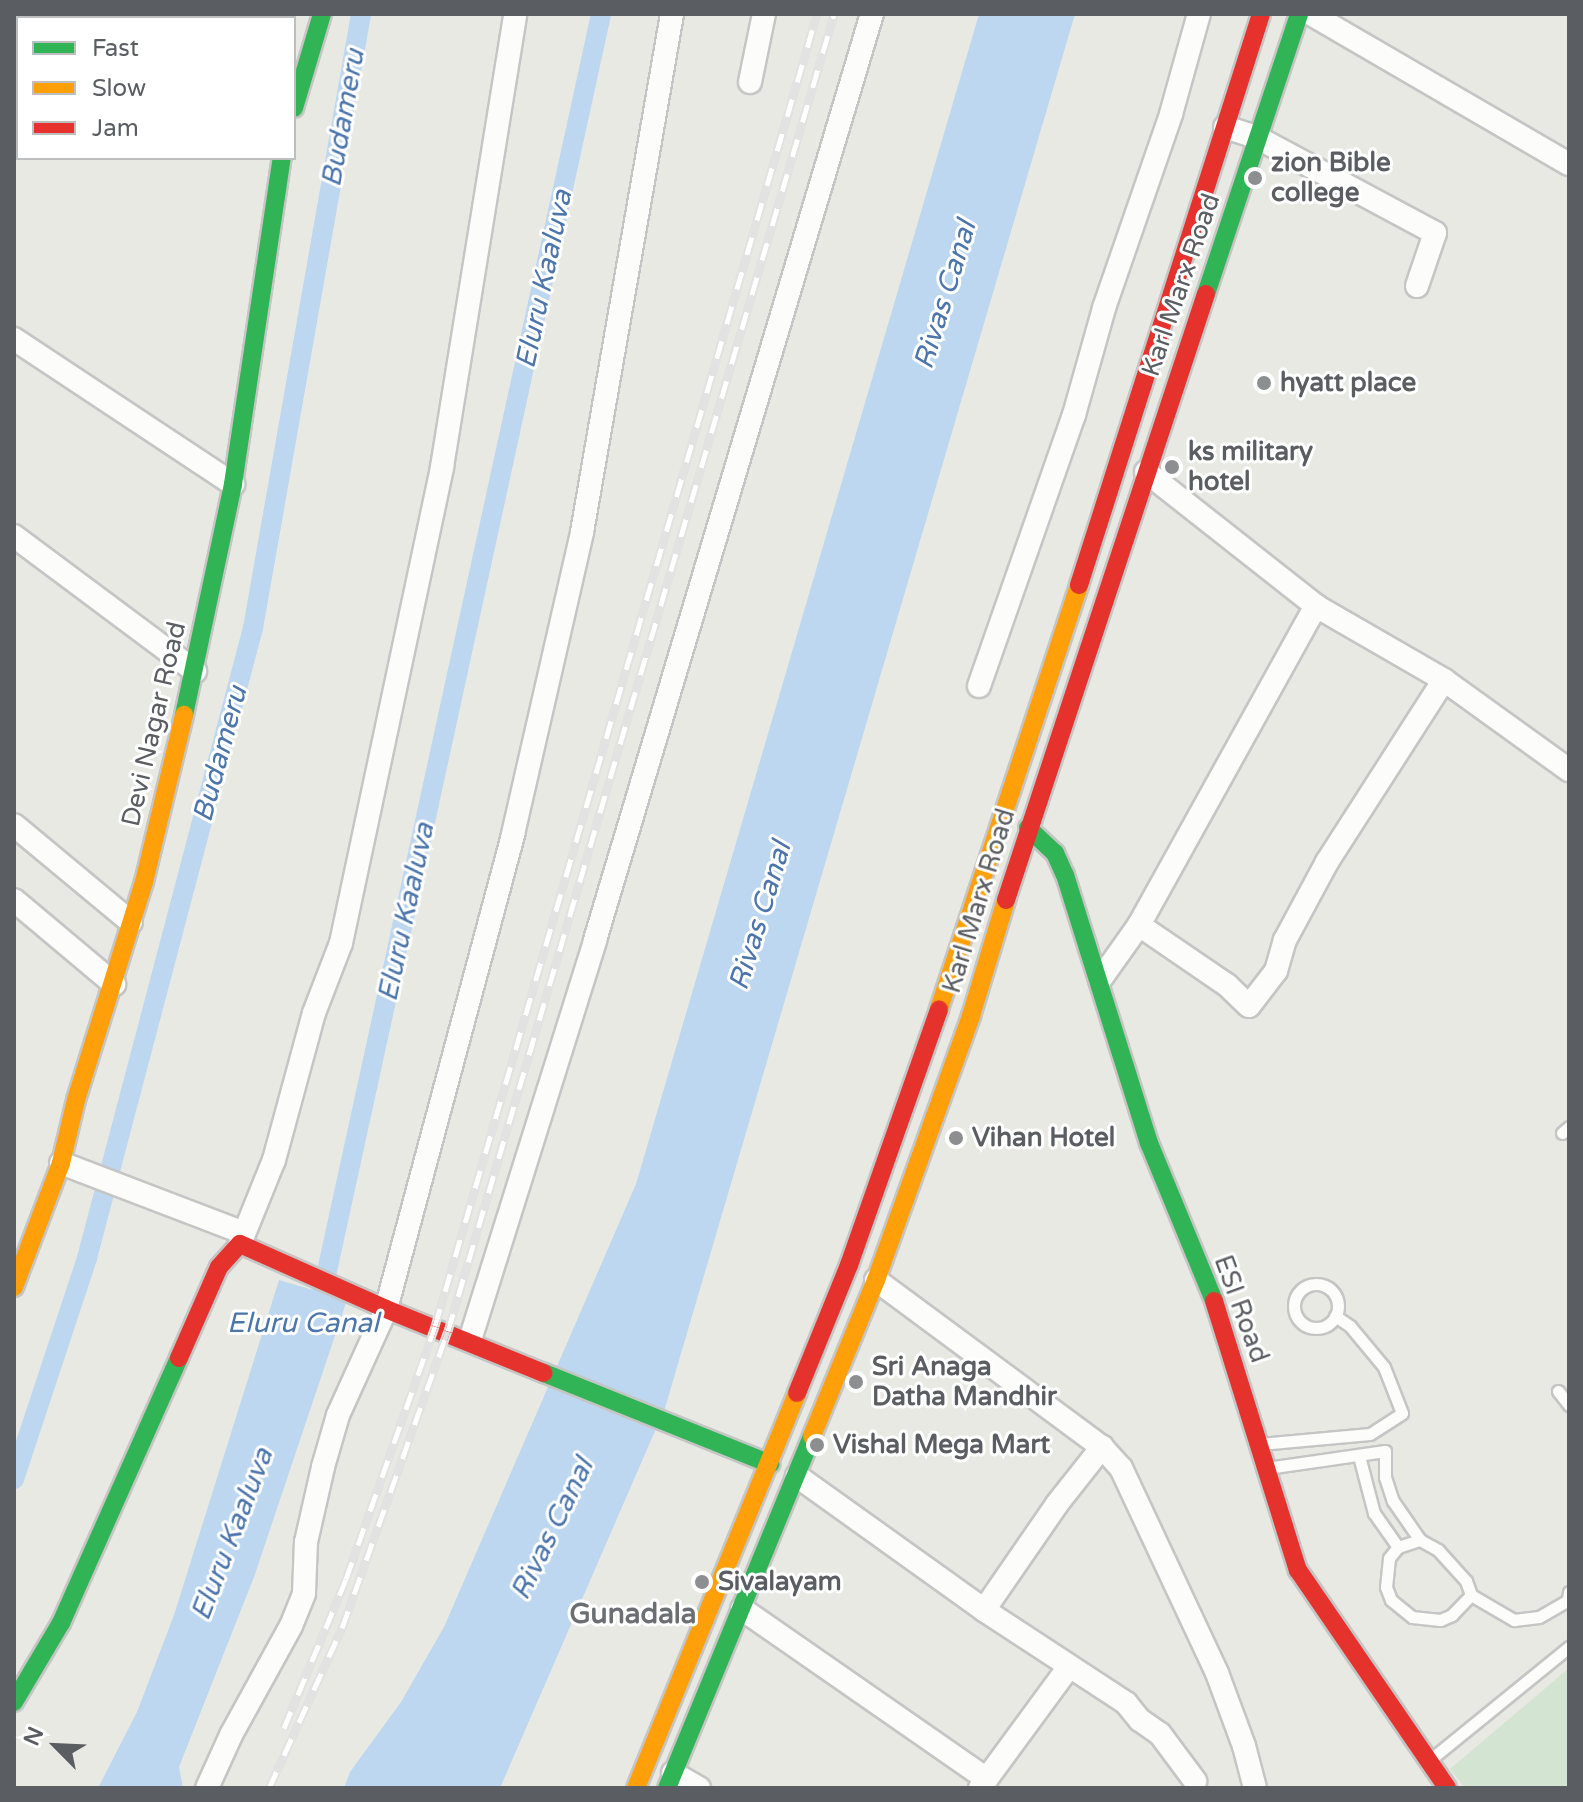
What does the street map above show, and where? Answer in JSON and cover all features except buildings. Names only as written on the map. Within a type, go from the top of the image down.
[{"type":"main road","name":"Karl Marx Road","points":[[636,1788],[770,1464],[857,1241],[941,1004],[1261,14]]},
{"type":"main road","name":"Karl Marx Road","points":[[670,1780],[876,1280],[971,1016],[1028,828],[1299,14]]},
{"type":"main road","points":[[296,101],[321,15]]},
{"type":"main road","name":"Devi Nagar Road","points":[[14,1287],[61,1163],[76,1100],[114,984],[195,671],[233,484],[256,312],[282,160]]},
{"type":"main road","points":[[1080,579],[1108,587]]},
{"type":"main road","name":"ESI Road","points":[[1028,828],[1055,853],[1100,980],[1149,1143],[1211,1292],[1298,1570],[1447,1788]]},
{"type":"main road","points":[[941,1004],[971,1016]]},
{"type":"main road","points":[[14,1702],[61,1623],[219,1267],[242,1238],[275,1257],[377,1303],[770,1464]]},
{"type":"main road","points":[[857,1241],[886,1252]]},
{"type":"main road","points":[[732,1556],[759,1568]]},
{"type":"street","points":[[61,1163],[160,1200],[242,1238],[274,1160],[314,1013],[341,943],[442,467],[515,14]]},
{"type":"street","points":[[208,1786],[231,1735],[296,1615],[304,1593],[306,1542],[334,1428],[377,1303],[513,834],[582,532],[672,14]]},
{"type":"street","points":[[750,82],[764,14]]},
{"type":"street","points":[[470,1340],[604,910],[872,14]]},
{"type":"street","points":[[979,686],[1074,415],[1104,308],[1171,114],[1199,14]]},
{"type":"street","points":[[1311,14],[1569,164]]},
{"type":"street","points":[[1225,127],[1258,138],[1435,233],[1417,286]]},
{"type":"street","points":[[14,339],[233,484]]},
{"type":"street","points":[[1146,472],[1316,606],[1444,680],[1569,770]]},
{"type":"street","points":[[14,536],[195,671]]},
{"type":"street","points":[[1100,980],[1139,925],[1316,606]]},
{"type":"street","points":[[1139,925],[1227,985],[1249,1006],[1276,971],[1285,940],[1327,862],[1444,680]]},
{"type":"street","points":[[14,825],[131,922]]},
{"type":"street","points":[[14,900],[114,984]]},
{"type":"street","points":[[876,1280],[1102,1447],[1121,1468],[1217,1673],[1244,1746],[1255,1788]]},
{"type":"street","points":[[984,1610],[1057,1504],[1102,1447]]},
{"type":"street","points":[[797,1476],[984,1610],[1126,1703],[1140,1720],[1160,1734],[1195,1781]]},
{"type":"street","points":[[742,1609],[984,1784],[1069,1667]]},
{"type":"street","points":[[670,1780],[699,1788]]},
{"type":"lane","points":[[1260,1444],[1370,1434],[1402,1413],[1384,1367],[1350,1326],[1335,1316]]},
{"type":"lane","points":[[1558,1391],[1569,1405]]},
{"type":"lane","points":[[1267,1468],[1385,1451],[1385,1477],[1393,1501],[1420,1540],[1438,1550],[1466,1581],[1471,1595],[1514,1620],[1539,1617],[1568,1600],[1569,1592]]},
{"type":"lane","points":[[1359,1456],[1374,1513],[1398,1547]]},
{"type":"lane","points":[[1420,1540],[1398,1547],[1389,1558],[1385,1573],[1386,1587],[1401,1611],[1412,1617],[1440,1620],[1452,1615],[1471,1595]]},
{"type":"lane","points":[[1427,1761],[1569,1647]]},
{"type":"green space","points":[[1569,1668],[1569,1788],[1465,1788],[1450,1769]]},
{"type":"water","name":"Rivas Canal","points":[[979,14],[1075,14],[665,1408],[500,1788],[344,1788],[350,1772],[401,1702],[444,1627],[636,1184]]},
{"type":"water","name":"Eluru Canal","points":[[279,1280],[347,1300],[254,1577],[179,1767],[183,1788],[98,1788],[137,1712],[174,1615]]},
{"type":"waterway","name":"Budameru","points":[[14,1479],[87,1258],[253,628],[361,14]]},
{"type":"waterway","name":"Eluru Kaaluva","points":[[322,1294],[601,14]]},
{"type":"railway","points":[[284,1728],[346,1579],[435,1326],[817,14]]},
{"type":"railway","points":[[269,1788],[342,1628],[448,1331],[834,14]]},
{"type":"traffic: fast","points":[[296,101],[322,14]]},
{"type":"traffic: fast","points":[[1206,294],[1299,14]]},
{"type":"traffic: fast","points":[[184,715],[233,484],[282,160]]},
{"type":"traffic: fast","points":[[1028,828],[1055,853],[1065,875],[1149,1143],[1214,1301]]},
{"type":"traffic: fast","points":[[14,1702],[61,1623],[179,1358]]},
{"type":"traffic: fast","points":[[544,1373],[770,1464]]},
{"type":"traffic: fast","points":[[667,1788],[812,1436]]},
{"type":"traffic: slow","points":[[939,1009],[1079,585]]},
{"type":"traffic: slow","points":[[14,1287],[61,1163],[76,1100],[144,882],[184,715]]},
{"type":"traffic: slow","points":[[812,1436],[876,1280],[971,1016],[1006,900]]},
{"type":"traffic: slow","points":[[636,1788],[797,1393]]},
{"type":"traffic: jam","points":[[1079,585],[1261,14]]},
{"type":"traffic: jam","points":[[1006,900],[1206,294]]},
{"type":"traffic: jam","points":[[797,1393],[849,1265],[939,1009]]},
{"type":"traffic: jam","points":[[179,1358],[219,1267],[240,1244],[386,1309],[544,1373]]},
{"type":"traffic: jam","points":[[1214,1301],[1298,1570],[1447,1788]]},
{"type":"place","name":"zion Bible college","points":[[1255,178]]},
{"type":"place","name":"hyatt place","points":[[1264,383]]},
{"type":"place","name":"ks military hotel","points":[[1172,467]]},
{"type":"place","name":"Vihan Hotel","points":[[956,1138]]},
{"type":"place","name":"Sri Anaga Datha Mandhir","points":[[856,1382]]},
{"type":"place","name":"Vishal Mega Mart","points":[[817,1445]]},
{"type":"place","name":"Sivalayam","points":[[702,1582]]},
{"type":"district","name":"Gunadala","points":[[633,1614]]}]
